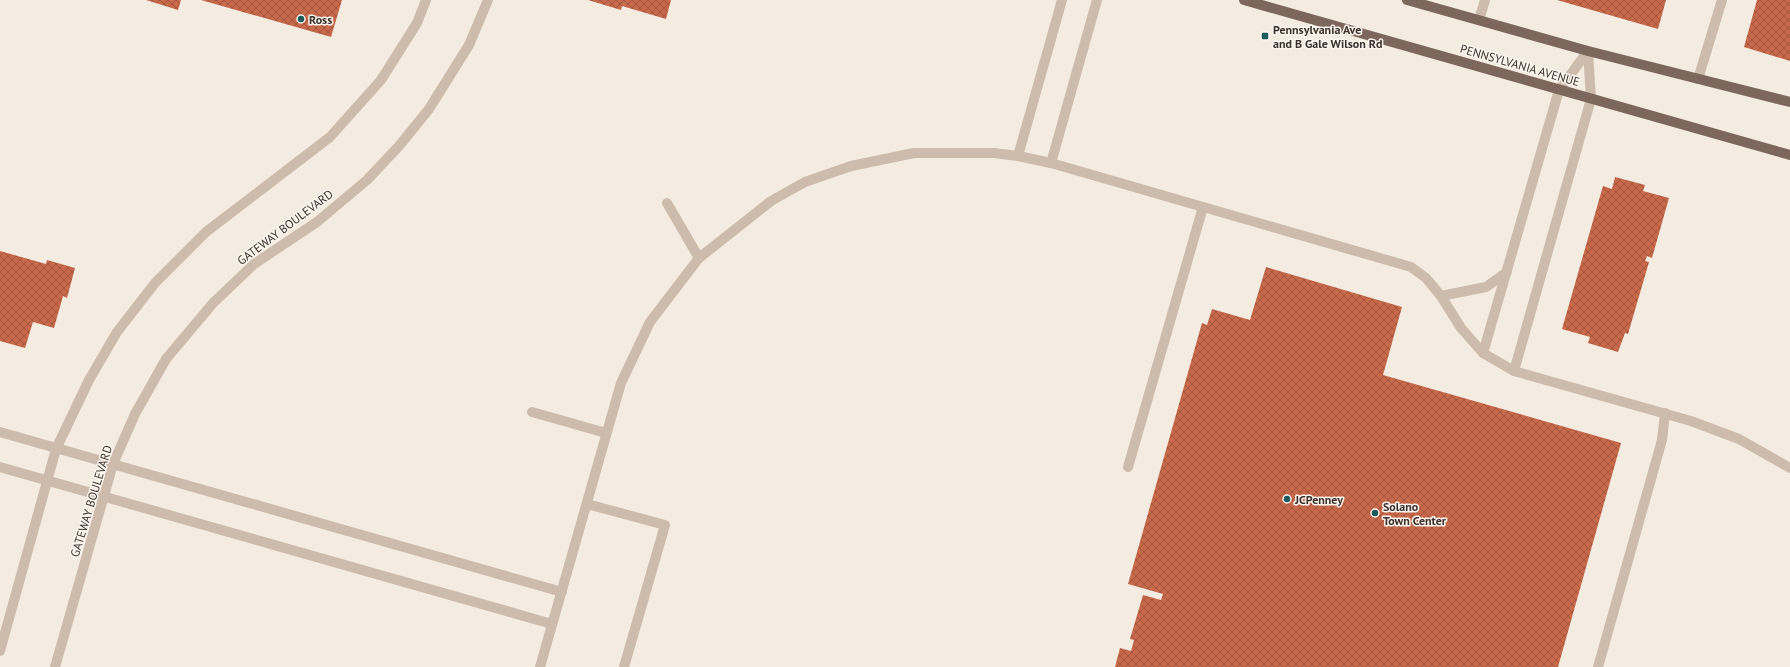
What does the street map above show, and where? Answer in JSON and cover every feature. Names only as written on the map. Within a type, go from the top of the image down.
[{"type":"main road","name":"PENNSYLVANIA AVENUE","points":[[1244,0],[1790,154]]},
{"type":"main road","points":[[1407,0],[1588,51],[1790,102]]},
{"type":"street","points":[[0,651],[56,449],[89,380],[114,338],[155,283],[206,232],[330,137],[381,80],[417,23],[426,0]]},
{"type":"street","name":"GATEWAY BOULEVARD","points":[[55,667],[113,464],[135,414],[166,359],[214,302],[249,269],[317,222],[367,180],[400,146],[429,109],[470,44],[488,0]]},
{"type":"street","points":[[1018,156],[1062,0]]},
{"type":"street","points":[[1051,163],[1097,0]]},
{"type":"street","points":[[1479,20],[1485,0]]},
{"type":"street","points":[[1698,79],[1722,0]]},
{"type":"street","points":[[1483,353],[1559,90],[1588,51]]},
{"type":"street","points":[[1514,371],[1591,99],[1588,51]]},
{"type":"street","points":[[540,667],[621,383],[650,322],[699,258],[771,201],[805,182],[851,166],[914,153],[994,154],[1018,156],[1051,163],[1410,267],[1426,278],[1441,296],[1461,328],[1483,353],[1514,371],[1665,413],[1739,439],[1790,468]]},
{"type":"street","points":[[667,203],[699,258]]},
{"type":"street","points":[[1128,467],[1203,207]]},
{"type":"street","points":[[1441,296],[1486,287],[1507,272]]},
{"type":"street","points":[[532,412],[606,433]]},
{"type":"street","points":[[1598,667],[1662,440],[1665,413]]},
{"type":"street","points":[[0,432],[562,592]]},
{"type":"street","points":[[0,467],[552,624]]},
{"type":"street","points":[[587,504],[665,525],[624,667]]},
{"type":"building","points":[[146,0],[181,0],[178,10]]},
{"type":"building","name":"Ross","points":[[201,0],[342,0],[331,37]]},
{"type":"building","points":[[588,0],[671,0],[666,19],[622,6],[621,10]]},
{"type":"building","points":[[1557,0],[1666,0],[1658,29]]},
{"type":"building","points":[[1757,0],[1790,0],[1790,61],[1744,47]]},
{"type":"building","points":[[1615,177],[1645,185],[1643,191],[1669,198],[1652,258],[1647,256],[1645,261],[1649,262],[1628,334],[1625,333],[1618,352],[1588,343],[1590,337],[1562,329],[1603,186],[1612,189]]},
{"type":"building","points":[[0,251],[46,264],[47,260],[75,268],[67,298],[63,296],[54,328],[33,322],[25,348],[0,341]]},
{"type":"building","name":"Solano Town Center","points":[[1266,267],[1402,307],[1383,375],[1621,443],[1558,667],[1115,667],[1120,648],[1131,651],[1134,640],[1130,639],[1143,595],[1161,600],[1163,594],[1128,584],[1202,323],[1207,325],[1212,309],[1250,320]]},
{"type":"place","name":"Ross","points":[[301,19]]},
{"type":"place","name":"Pennsylvania Ave and B Gale Wilson Rd","points":[[1265,36]]},
{"type":"place","name":"JCPenney","points":[[1287,499]]},
{"type":"place","name":"Solano Town Center","points":[[1375,513]]}]
